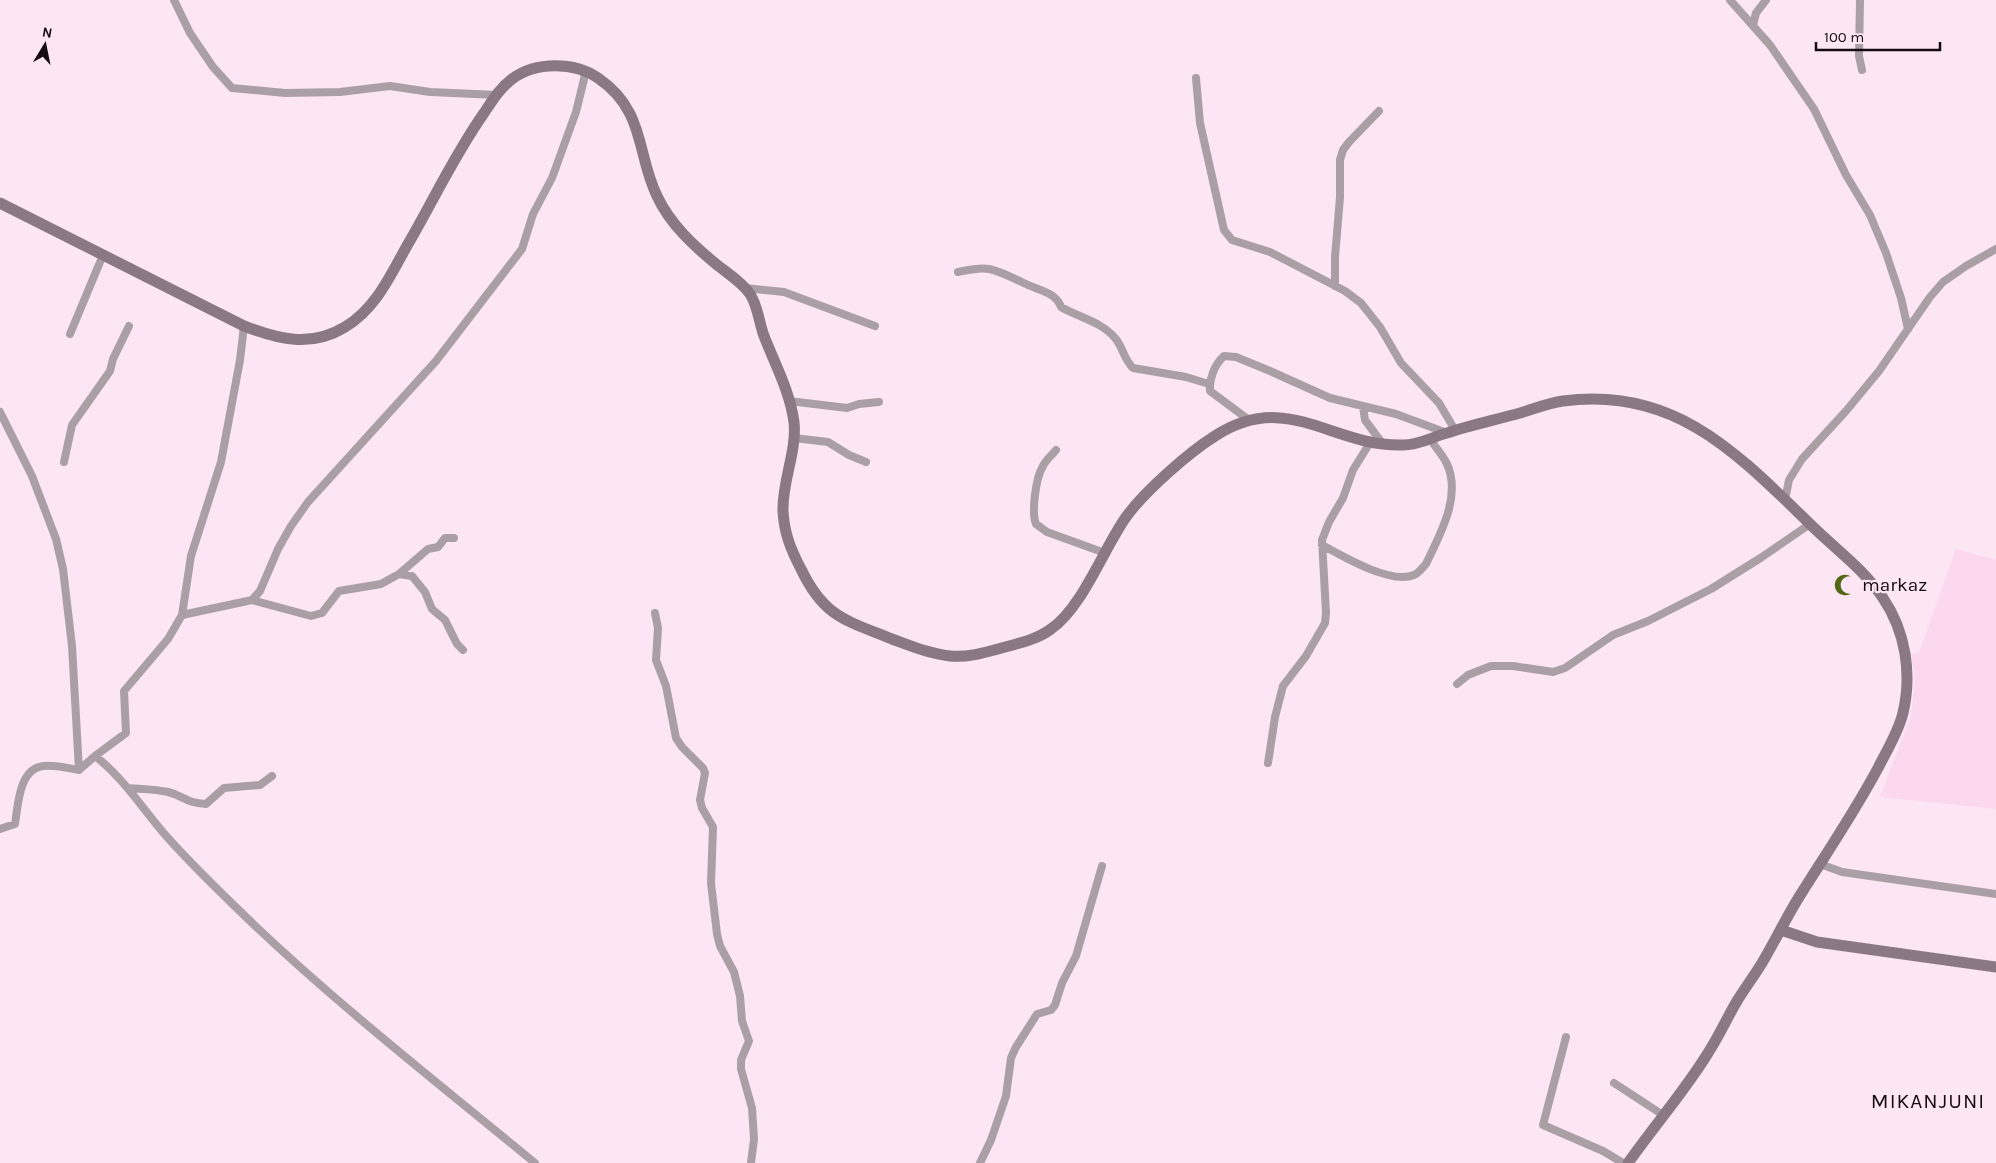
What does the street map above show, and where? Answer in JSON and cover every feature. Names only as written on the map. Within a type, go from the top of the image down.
[{"type":"main road","points":[[0,203],[244,326],[273,336],[307,339],[320,338],[335,332],[357,319],[381,293],[473,129],[497,94],[515,77],[534,68],[565,67],[579,68],[586,71],[606,84],[634,120],[652,187],[662,207],[691,244],[745,288],[754,301],[761,329],[793,414],[794,438],[784,495],[784,524],[791,549],[813,593],[818,601],[834,614],[917,648],[947,656],[969,656],[1021,643],[1045,634],[1063,619],[1086,586],[1121,524],[1150,490],[1206,442],[1233,426],[1249,420],[1266,417],[1288,417],[1377,442],[1408,445],[1451,431],[1558,402],[1607,399],[1643,405],[1686,422],[1718,440],[1745,462],[1872,582],[1889,606],[1901,633],[1907,673],[1905,700],[1898,729],[1866,791],[1737,1001],[1713,1047],[1628,1163]]},
{"type":"main road","points":[[1780,930],[1836,946],[1996,967]]},
{"type":"street","points":[[174,0],[190,33],[213,67],[232,88],[285,93],[340,92],[390,86],[430,92],[497,94]]},
{"type":"street","points":[[1730,0],[1770,45],[1814,109],[1846,175],[1862,200],[1886,253],[1901,298],[1908,329]]},
{"type":"street","points":[[1753,25],[1756,13],[1766,0]]},
{"type":"street","points":[[1860,0],[1859,56],[1862,70]]},
{"type":"street","points":[[252,600],[260,591],[278,549],[291,526],[308,502],[436,361],[522,249],[533,214],[552,178],[576,112],[586,71]]},
{"type":"street","points":[[1196,78],[1200,123],[1218,194],[1223,225],[1228,236],[1232,240],[1264,250],[1336,286],[1351,296],[1380,327],[1401,363],[1439,403],[1451,431]]},
{"type":"street","points":[[1336,286],[1335,257],[1342,150],[1380,111]]},
{"type":"street","points":[[1785,500],[1789,480],[1802,459],[1864,390],[1894,351],[1923,305],[1943,282],[1996,249]]},
{"type":"street","points":[[70,334],[103,255]]},
{"type":"street","points":[[958,272],[979,268],[990,269],[1014,278],[1028,286],[1039,288],[1059,302],[1061,307],[1085,317],[1114,336],[1133,368],[1180,376],[1209,384]]},
{"type":"street","points":[[745,288],[784,292],[875,326]]},
{"type":"street","points":[[64,462],[72,425],[110,371],[113,358],[129,326]]},
{"type":"street","points":[[0,829],[15,824],[21,793],[29,772],[35,768],[45,766],[79,770],[126,732],[124,691],[168,638],[182,615],[191,556],[220,462],[240,360],[244,326]]},
{"type":"street","points":[[1249,420],[1211,393],[1209,384],[1220,359],[1226,356],[1232,356],[1270,370],[1330,398],[1396,414],[1451,431]]},
{"type":"street","points":[[789,401],[847,408],[859,404],[879,402]]},
{"type":"street","points":[[1268,763],[1275,717],[1283,686],[1306,656],[1325,623],[1322,545],[1325,532],[1343,498],[1353,470],[1377,442],[1365,420],[1363,407]]},
{"type":"street","points":[[0,412],[32,476],[56,539],[72,646],[79,770]]},
{"type":"street","points":[[794,438],[828,442],[850,456],[866,462]]},
{"type":"street","points":[[1322,545],[1345,558],[1375,571],[1406,576],[1414,575],[1421,570],[1426,564],[1447,518],[1450,501],[1447,464],[1430,439]]},
{"type":"street","points":[[1056,450],[1043,465],[1039,475],[1034,516],[1036,524],[1047,532],[1105,553]]},
{"type":"street","points":[[1457,684],[1468,675],[1491,666],[1513,666],[1553,672],[1565,668],[1613,635],[1648,621],[1711,589],[1762,558],[1810,524]]},
{"type":"street","points":[[182,615],[252,600],[311,616],[322,613],[339,591],[380,584],[399,574],[428,549],[438,547],[445,538],[454,538]]},
{"type":"street","points":[[399,574],[412,576],[425,592],[432,609],[445,620],[457,644],[463,650]]},
{"type":"street","points":[[655,614],[658,633],[656,660],[666,686],[676,738],[678,744],[703,768],[705,773],[700,800],[702,808],[713,826],[710,883],[717,934],[720,946],[734,972],[740,996],[742,1021],[749,1041],[741,1060],[741,1069],[752,1108],[754,1139],[752,1163]]},
{"type":"street","points":[[95,756],[128,788],[179,849],[268,938],[339,1001],[535,1163]]},
{"type":"street","points":[[128,788],[168,792],[190,802],[206,804],[224,788],[260,785],[272,776]]},
{"type":"street","points":[[1820,864],[1842,872],[1996,894]]},
{"type":"street","points":[[980,1163],[991,1140],[1006,1096],[1011,1058],[1037,1014],[1050,1010],[1055,1005],[1062,983],[1076,956],[1102,866]]},
{"type":"street","points":[[1566,1038],[1543,1125],[1603,1151],[1623,1163]]},
{"type":"street","points":[[1614,1083],[1663,1115]]},
{"type":"shaded area","points":[[1956,549],[1996,560],[1996,809],[1880,797],[1911,716],[1915,678],[1911,654],[1919,653]]},
{"type":"place","name":"markaz","points":[[1845,585]]},
{"type":"district","name":"MIKANJUNI","points":[[1928,1101]]}]
